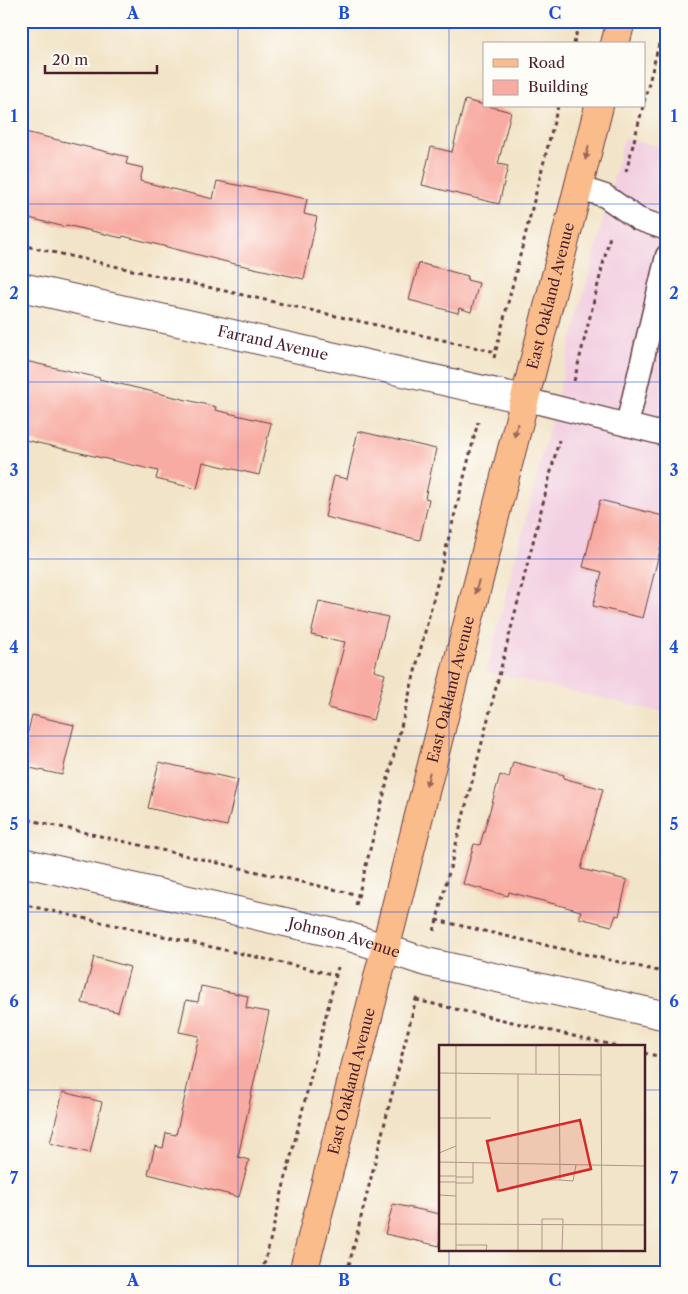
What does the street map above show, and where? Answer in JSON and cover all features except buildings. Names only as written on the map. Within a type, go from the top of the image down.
[{"type":"main road","points":[[615,42],[620,21]]},
{"type":"main road","name":"East Oakland Avenue","points":[[303,1273],[598,108]]},
{"type":"street","name":"Farrand Avenue","points":[[21,287],[524,399]]},
{"type":"street","name":"Johnson Avenue","points":[[21,862],[347,936],[426,962],[667,1016]]},
{"type":"lane","points":[[578,187],[605,196],[638,219],[667,229]]},
{"type":"lane","points":[[627,425],[667,256]]},
{"type":"lane","points":[[524,399],[667,434]]},
{"type":"path","points":[[575,42],[580,21]]},
{"type":"path","points":[[646,94],[665,21]]},
{"type":"path","points":[[262,1273],[336,975],[358,895],[557,108]]},
{"type":"path","points":[[347,1273],[642,108]]},
{"type":"path","points":[[21,245],[496,352]]},
{"type":"path","points":[[21,818],[358,895]]},
{"type":"path","points":[[21,904],[336,975]]},
{"type":"path","points":[[436,920],[667,974]]},
{"type":"path","points":[[416,1000],[613,1045]]},
{"type":"path","points":[[646,1053],[667,1058]]},
{"type":"shaded area","points":[[624,138],[667,148],[667,713],[486,672]]}]
